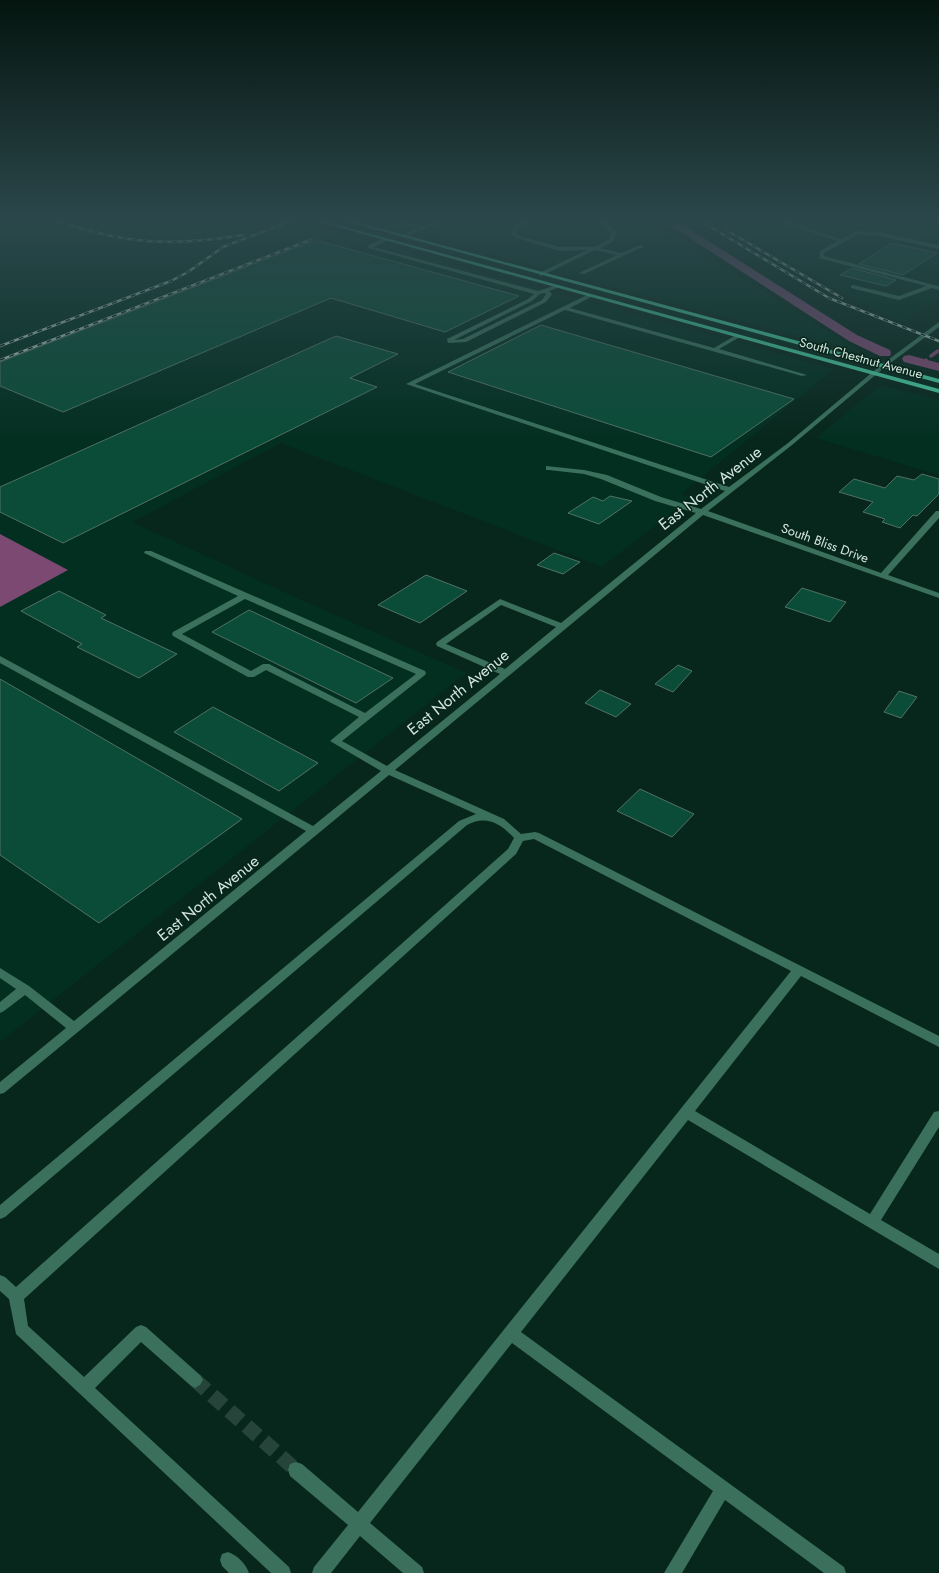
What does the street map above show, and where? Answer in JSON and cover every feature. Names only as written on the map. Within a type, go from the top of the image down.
[{"type":"main road","name":"South Chestnut Avenue","points":[[580,293],[939,391]]},
{"type":"main road","name":"South Chestnut Avenue","points":[[613,293],[939,381]]},
{"type":"street","points":[[538,294],[530,300],[449,340],[450,342],[464,341],[544,301],[548,293]]},
{"type":"street","points":[[880,293],[900,298],[912,293]]},
{"type":"street","points":[[589,296],[409,384],[730,490]]},
{"type":"street","points":[[565,308],[804,375]]},
{"type":"street","name":"East North Avenue","points":[[0,1089],[702,512],[790,444],[883,366],[939,324]]},
{"type":"street","points":[[714,350],[738,336]]},
{"type":"street","name":"South Bliss Drive","points":[[549,468],[584,472],[604,478],[658,500],[702,512],[939,596]]},
{"type":"street","points":[[882,576],[939,513]]},
{"type":"street","points":[[148,553],[422,673],[335,741],[387,770],[511,827],[519,838]]},
{"type":"street","points":[[244,596],[176,634],[251,675],[266,666],[366,717]]},
{"type":"street","points":[[506,673],[440,644],[500,602],[562,627]]},
{"type":"street","points":[[0,659],[314,831]]},
{"type":"street","points":[[0,1213],[463,824],[476,816],[492,818]]},
{"type":"street","points":[[519,838],[535,835],[939,1042]]},
{"type":"street","points":[[16,1296],[512,851],[519,838]]},
{"type":"street","points":[[320,1573],[799,970]]},
{"type":"street","points":[[0,972],[74,1028]]},
{"type":"street","points":[[0,1008],[24,989]]},
{"type":"street","points":[[686,1112],[939,1262]]},
{"type":"street","points":[[872,1222],[939,1116]]},
{"type":"street","points":[[0,1282],[16,1296],[21,1329],[283,1573]]},
{"type":"street","points":[[84,1388],[141,1332],[195,1380]]},
{"type":"street","points":[[510,1333],[838,1573]]},
{"type":"street","points":[[296,1470],[416,1573]]},
{"type":"street","points":[[672,1573],[723,1489]]},
{"type":"street","points":[[228,1560],[241,1573]]},
{"type":"shaded area","points":[[0,293],[558,293],[834,369],[681,494],[691,498],[602,567],[281,443],[132,522],[297,598],[466,673],[0,1042]]},
{"type":"shaded area","points":[[637,293],[766,293],[861,352]]},
{"type":"shaded area","points":[[842,293],[939,293],[939,298],[903,323],[861,304]]},
{"type":"shaded area","points":[[884,386],[939,400],[939,475],[816,438],[878,387]]},
{"type":"shaded area","points":[[0,534],[68,570],[0,607]]},
{"type":"building","points":[[178,293],[510,293],[519,296],[445,332],[331,298],[63,412],[0,386],[0,362]]},
{"type":"building","points":[[541,325],[794,399],[711,457],[448,372]]},
{"type":"building","points":[[336,336],[398,354],[350,378],[377,387],[63,543],[0,512],[0,487]]},
{"type":"building","points":[[922,474],[939,479],[939,494],[917,516],[913,515],[900,528],[882,522],[885,519],[863,512],[873,502],[839,492],[854,479],[885,488],[897,476],[914,480]]},
{"type":"building","points":[[610,496],[632,501],[599,524],[568,513],[593,497],[603,501]]},
{"type":"building","points":[[554,553],[580,562],[563,574],[537,565]]},
{"type":"building","points":[[426,575],[467,591],[420,623],[378,605]]},
{"type":"building","points":[[802,588],[846,602],[830,622],[785,607]]},
{"type":"building","points":[[59,591],[106,615],[101,618],[177,654],[139,678],[77,647],[82,644],[21,611]]},
{"type":"building","points":[[249,610],[393,678],[356,703],[212,632]]},
{"type":"building","points":[[678,665],[692,671],[673,692],[655,684]]},
{"type":"building","points":[[0,679],[242,819],[99,923],[0,855]]},
{"type":"building","points":[[600,690],[631,704],[616,717],[585,703]]},
{"type":"building","points":[[899,691],[917,697],[901,718],[884,712]]},
{"type":"building","points":[[213,707],[318,763],[279,791],[174,732]]},
{"type":"building","points":[[640,789],[694,814],[672,837],[617,811]]},
{"type":"waterway","points":[[783,293],[853,338],[885,353]]},
{"type":"waterway","points":[[931,356],[938,351]]},
{"type":"waterway","points":[[909,359],[939,367]]},
{"type":"tunnel","points":[[195,1380],[296,1470]]},
{"type":"railway","points":[[0,346],[138,293]]},
{"type":"railway","points":[[0,360],[172,293]]},
{"type":"railway","points":[[821,293],[829,298],[939,341]]},
{"type":"railway","points":[[834,293],[842,298]]}]
